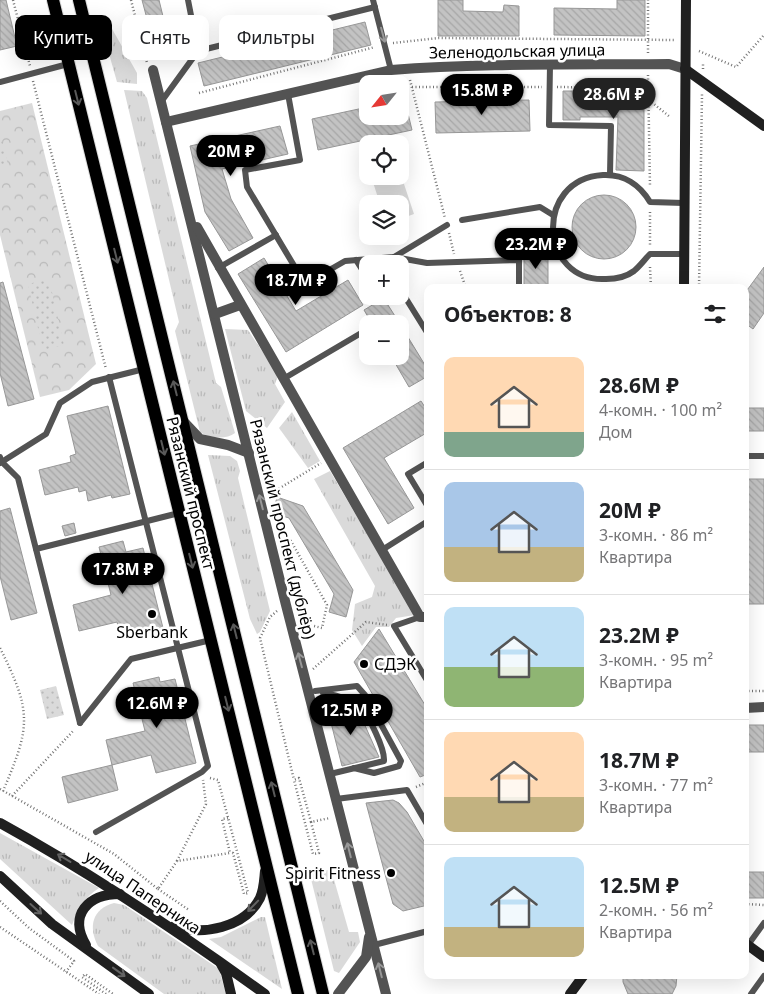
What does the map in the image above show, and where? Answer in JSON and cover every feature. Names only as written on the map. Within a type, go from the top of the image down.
[{"type":"main road","name":"Рязанский проспект","points":[[53,0],[298,994]]},
{"type":"main road","name":"Рязанский проспект","points":[[79,0],[323,994]]},
{"type":"main road","points":[[684,284],[686,0]]},
{"type":"main road","name":"Зеленодольская улица","points":[[685,69],[764,126]]},
{"type":"main road","name":"улица Паперника","points":[[0,823],[62,857],[121,894],[265,994]]},
{"type":"main road","points":[[162,922],[184,930],[209,930],[228,924],[242,916],[260,900],[264,888],[265,860]]},
{"type":"main road","points":[[0,876],[52,924],[149,994]]},
{"type":"main road","points":[[89,950],[80,935],[78,920],[84,908],[93,900],[108,894],[121,894]]},
{"type":"main road","points":[[749,946],[764,957]]},
{"type":"main road","points":[[220,961],[226,973],[231,994]]},
{"type":"main road","points":[[570,994],[581,979]]},
{"type":"street","name":"Зеленодольская улица","points":[[166,122],[391,70],[550,65],[669,64],[685,69]]},
{"type":"street","name":"Рязанский проспект (дублёр)","points":[[153,70],[286,605],[312,691],[336,799],[386,994]]},
{"type":"street","points":[[188,212],[218,268],[328,458],[424,617]]},
{"type":"street","points":[[215,314],[240,305]]},
{"type":"street","points":[[183,420],[200,439],[228,445],[249,453]]},
{"type":"street","points":[[749,708],[764,707]]},
{"type":"street","points":[[338,994],[366,958],[370,933]]},
{"type":"lane","points":[[188,0],[191,15]]},
{"type":"lane","points":[[209,48],[374,3],[391,70]]},
{"type":"lane","points":[[161,102],[191,60]]},
{"type":"lane","points":[[0,82],[68,64]]},
{"type":"lane","points":[[550,65],[549,125],[611,126],[610,174]]},
{"type":"lane","points":[[288,94],[300,160],[245,170],[246,187],[305,284],[345,261],[359,260]]},
{"type":"lane","points":[[684,202],[650,202],[643,190],[628,180],[610,174],[592,175],[573,185],[560,198],[553,215],[552,233],[558,251],[566,264],[581,274],[599,280],[617,278],[634,271],[650,254],[684,254]]},
{"type":"lane","points":[[462,220],[540,207],[553,215]]},
{"type":"lane","points":[[397,255],[447,225]]},
{"type":"lane","points":[[218,268],[276,235]]},
{"type":"lane","points":[[409,259],[427,262],[519,260],[519,284]]},
{"type":"lane","points":[[356,260],[359,265]]},
{"type":"lane","points":[[409,303],[424,327]]},
{"type":"lane","points":[[282,379],[359,333]]},
{"type":"lane","points":[[80,723],[18,478],[0,460],[46,434],[60,403],[92,382],[144,368]]},
{"type":"lane","points":[[96,832],[202,772],[208,766],[109,377]]},
{"type":"lane","points":[[749,456],[764,456]]},
{"type":"lane","points":[[424,464],[408,474],[424,500]]},
{"type":"lane","points":[[36,548],[180,513]]},
{"type":"lane","points":[[382,550],[424,524]]},
{"type":"lane","points":[[424,617],[394,626],[424,675]]},
{"type":"lane","points":[[80,723],[131,659],[211,640]]},
{"type":"lane","points":[[312,691],[357,686],[365,695],[401,761],[399,766],[374,772],[354,768]]},
{"type":"lane","points":[[312,691],[341,696],[360,707],[372,726],[384,755],[384,762],[330,774]]},
{"type":"lane","points":[[336,799],[408,790],[424,819]]},
{"type":"lane","points":[[749,940],[764,923]]},
{"type":"lane","points":[[374,945],[424,932]]},
{"type":"lane","points":[[751,994],[764,976]]},
{"type":"path","points":[[13,0],[32,74]]},
{"type":"path","points":[[648,0],[648,55]]},
{"type":"path","points":[[700,51],[736,67],[764,35]]},
{"type":"path","points":[[199,92],[385,45],[439,38],[676,40]]},
{"type":"path","points":[[648,75],[651,284]]},
{"type":"path","points":[[465,284],[447,225],[412,87],[648,88]]},
{"type":"path","points":[[649,100],[670,117]]},
{"type":"path","points":[[699,284],[702,118]]},
{"type":"path","points":[[267,496],[328,458]]},
{"type":"path","points":[[277,537],[291,541],[327,604],[322,628],[298,622]]},
{"type":"path","points":[[294,780],[299,778],[319,853],[314,854],[294,780],[260,638],[270,617],[304,593]]},
{"type":"path","points":[[310,672],[366,622],[394,626]]},
{"type":"path","points":[[0,648],[23,700],[25,731],[19,753],[1,790],[114,854],[158,889],[189,910]]},
{"type":"path","points":[[749,691],[764,691]]},
{"type":"path","points":[[12,796],[80,723]]},
{"type":"path","points":[[158,889],[177,861],[206,804],[203,776]]},
{"type":"path","points":[[408,790],[424,784]]},
{"type":"path","points":[[311,822],[340,815]]},
{"type":"path","points":[[177,861],[233,853],[244,894],[248,893],[228,818],[222,820],[230,853]]},
{"type":"path","points":[[0,901],[29,928],[74,961],[66,972]]},
{"type":"path","points":[[749,904],[764,905]]},
{"type":"path","points":[[0,927],[99,994]]},
{"type":"path","points":[[106,994],[82,978],[84,974],[113,994]]},
{"type":"green space","points":[[112,29],[122,46],[122,60],[130,60],[137,73],[137,84],[117,82],[111,60]]},
{"type":"green space","points":[[124,90],[142,91],[147,98],[216,383],[221,387],[235,433],[227,437],[213,437],[200,432],[175,331],[179,322]]},
{"type":"green space","points":[[32,103],[96,364],[69,390],[40,397],[0,235],[0,111]]},
{"type":"green space","points":[[0,140],[2,140],[8,165],[0,167]]},
{"type":"green space","points":[[374,185],[404,185],[408,195],[377,195]]},
{"type":"green space","points":[[409,199],[414,214],[409,216]]},
{"type":"green space","points":[[49,279],[64,345],[43,350],[28,284]]},
{"type":"green space","points":[[225,329],[248,330],[278,375],[275,384],[285,402],[267,428],[246,411]]},
{"type":"green space","points":[[292,412],[320,461],[308,468],[279,428]]},
{"type":"green space","points":[[208,455],[230,456],[237,461],[240,471],[238,478],[270,611],[260,632],[257,634],[250,619]]},
{"type":"green space","points":[[330,471],[415,615],[396,618],[389,627],[376,627],[362,646],[352,630],[355,604],[372,597],[375,586],[314,479]]},
{"type":"green space","points":[[56,686],[64,715],[47,719],[40,690]]},
{"type":"green space","points":[[0,833],[99,888],[82,904],[72,925],[0,859]]},
{"type":"green space","points":[[331,869],[349,932],[358,932],[360,942],[339,973],[334,971],[310,875]]},
{"type":"green space","points":[[114,903],[124,905],[219,969],[226,994],[164,994],[98,946],[93,932],[94,920],[101,910]]},
{"type":"green space","points":[[261,917],[265,917],[282,989],[209,939],[221,937]]},
{"type":"building","points":[[0,0],[6,0],[15,38],[15,46],[0,50]]},
{"type":"building","points":[[142,0],[159,0],[163,15],[146,15]]},
{"type":"building","points":[[438,0],[463,0],[463,11],[503,12],[504,5],[519,6],[519,36],[438,36]]},
{"type":"building","points":[[617,0],[645,0],[645,36],[554,35],[554,8],[617,9]]},
{"type":"building","points":[[365,22],[371,45],[333,54],[333,30]]},
{"type":"building","points":[[219,58],[219,60],[310,60],[204,86],[198,63]]},
{"type":"building","points":[[563,91],[644,91],[644,171],[616,170],[618,117],[580,117],[580,120],[563,120]]},
{"type":"building","points":[[529,100],[530,131],[436,133],[435,102]]},
{"type":"building","points":[[359,109],[359,125],[409,125],[409,118],[412,130],[388,135],[359,135],[359,141],[318,150],[312,119]]},
{"type":"building","points":[[280,126],[288,154],[222,169],[231,199],[253,238],[229,251],[205,212],[190,146]]},
{"type":"building","points":[[604,195],[622,201],[630,209],[636,227],[630,245],[622,253],[604,259],[586,253],[578,245],[572,227],[578,209],[586,201]]},
{"type":"building","points":[[524,252],[548,252],[548,284],[524,284]]},
{"type":"building","points":[[264,258],[296,311],[348,280],[359,298],[359,305],[363,305],[286,352],[238,274]]},
{"type":"building","points":[[764,267],[764,313],[753,329],[749,326],[749,288]]},
{"type":"building","points":[[3,282],[34,399],[8,406],[0,373],[0,283]]},
{"type":"building","points":[[372,305],[388,305],[394,315],[367,315],[364,310]]},
{"type":"building","points":[[409,339],[424,363],[424,378],[409,387],[396,365],[409,365]]},
{"type":"building","points":[[421,401],[424,406],[424,434],[384,458],[414,508],[388,524],[343,448]]},
{"type":"building","points":[[108,406],[130,494],[112,498],[111,495],[88,501],[86,490],[79,492],[78,487],[45,495],[39,470],[71,462],[70,456],[76,454],[67,416]]},
{"type":"building","points":[[749,408],[764,408],[764,431],[749,431]]},
{"type":"building","points":[[749,479],[764,479],[764,604],[749,604]]},
{"type":"building","points":[[277,497],[303,506],[353,590],[346,617],[329,612],[334,594],[289,518],[273,513]]},
{"type":"building","points":[[10,508],[37,613],[11,620],[0,576],[0,511]]},
{"type":"building","points":[[74,523],[76,533],[65,536],[62,526]]},
{"type":"building","points":[[123,541],[126,552],[143,548],[163,628],[121,638],[117,622],[79,631],[73,605],[111,595],[99,547]]},
{"type":"building","points":[[379,629],[424,703],[424,776],[420,777],[354,662]]},
{"type":"building","points":[[159,677],[160,682],[175,679],[196,763],[156,773],[151,755],[112,765],[106,740],[145,731],[133,683]]},
{"type":"building","points":[[326,703],[348,707],[363,721],[379,757],[342,766]]},
{"type":"building","points":[[749,725],[764,725],[764,752],[749,752]]},
{"type":"building","points":[[112,765],[118,790],[68,803],[62,777]]},
{"type":"building","points":[[393,800],[399,803],[407,812],[424,841],[424,906],[403,911],[393,904],[366,803]]},
{"type":"building","points":[[749,872],[764,872],[764,898],[749,898]]},
{"type":"building","points":[[623,979],[677,979],[672,994],[628,994]]},
{"type":"place","name":"Sberbank","points":[[152,614]]},
{"type":"place","name":"СДЭК","points":[[364,664]]},
{"type":"place","name":"Spirit Fitness","points":[[391,873]]}]
